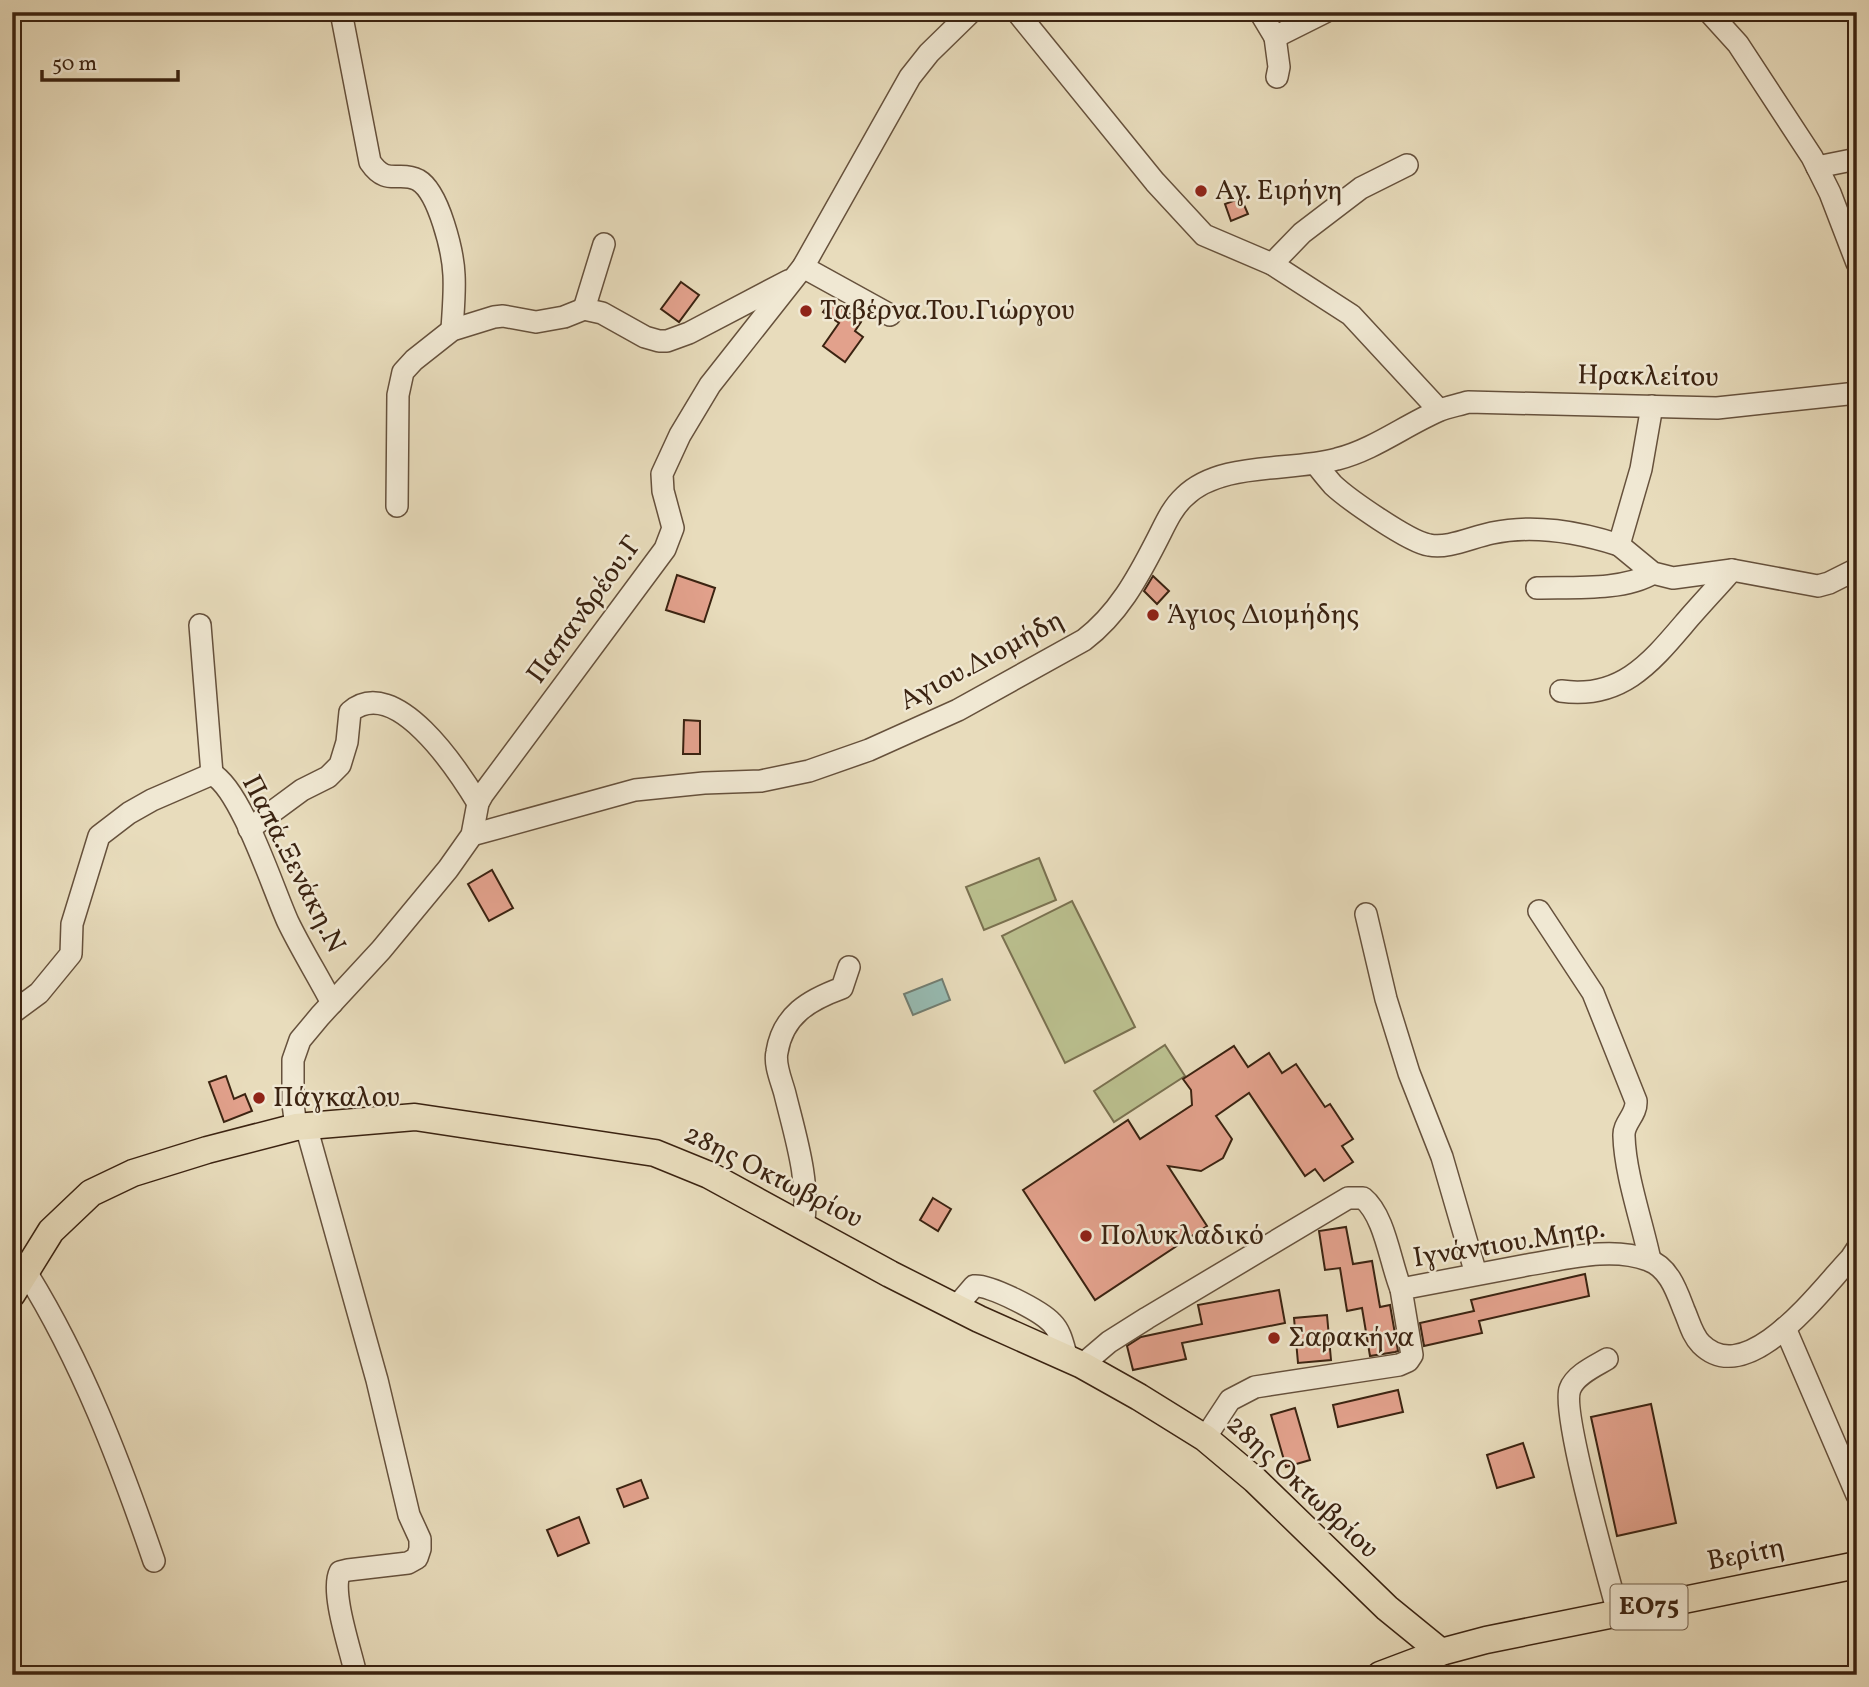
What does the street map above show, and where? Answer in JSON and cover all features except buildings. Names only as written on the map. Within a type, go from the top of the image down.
[{"type":"main road","name":"28ης Οκτωβρίου","points":[[19,1283],[56,1224],[91,1193],[133,1173],[207,1150],[301,1127],[415,1117],[655,1153],[709,1175],[956,1307],[1074,1361],[1205,1438],[1278,1500],[1387,1608],[1432,1662]]},
{"type":"main road","name":"Βερίτη","points":[[1432,1662],[1486,1640],[1857,1565]]},
{"type":"main road","name":"ΕΟ75","points":[[1380,1675],[1432,1662]]},
{"type":"street","points":[[341,12],[370,162],[376,171],[386,177],[414,178],[420,181],[438,209],[452,255],[452,330]]},
{"type":"street","name":"Παπανδρέου.Γ","points":[[356,1675],[336,1580],[340,1572],[348,1570],[408,1563],[417,1558],[420,1539],[409,1515],[377,1380],[301,1127],[293,1076],[296,1048],[305,1033],[382,950],[447,869],[472,835],[478,803],[483,794],[666,549],[673,528],[661,479],[666,462],[710,385],[797,273],[910,77],[929,53],[971,12]]},
{"type":"street","points":[[1017,12],[1156,182],[1204,235],[1272,264],[1351,315],[1438,410]]},
{"type":"street","points":[[1260,12],[1275,37],[1279,67],[1277,77]]},
{"type":"street","points":[[1275,37],[1325,12]]},
{"type":"street","points":[[1709,12],[1738,44],[1817,167],[1857,262]]},
{"type":"street","points":[[1817,167],[1857,159]]},
{"type":"street","points":[[1272,264],[1302,233],[1361,188],[1407,165]]},
{"type":"street","points":[[584,309],[604,244]]},
{"type":"street","points":[[397,506],[398,395],[403,372],[452,330],[494,317],[536,322],[564,317],[584,309],[602,313],[645,337],[667,341],[689,332],[797,273],[890,315]]},
{"type":"street","name":"Ηρακλείτου","points":[[1438,410],[1468,402],[1717,408],[1857,393]]},
{"type":"street","points":[[1619,545],[1641,469],[1652,406]]},
{"type":"street","name":"Αγιου.Διομήδη","points":[[472,835],[635,790],[761,781],[809,771],[869,750],[958,710],[1084,640],[1099,628],[1127,596],[1176,505],[1198,485],[1226,474],[1316,464],[1359,451],[1438,410]]},
{"type":"street","points":[[1316,464],[1335,486],[1392,527],[1427,545],[1440,546],[1519,530],[1581,533],[1619,545],[1653,573],[1673,578],[1732,570],[1818,586],[1857,569]]},
{"type":"street","points":[[1561,691],[1580,694],[1606,689],[1648,665],[1732,570]]},
{"type":"street","points":[[1538,588],[1601,586],[1641,580],[1653,573]]},
{"type":"street","points":[[200,625],[212,774]]},
{"type":"street","points":[[249,828],[302,790],[333,773],[343,757],[350,712],[367,703],[378,702],[402,712],[440,749],[478,803]]},
{"type":"street","name":"Παπά.Ξενάκη.Ν","points":[[12,1013],[39,993],[71,954],[72,924],[99,836],[152,800],[212,774],[217,776],[229,793],[249,828],[288,922],[332,1003]]},
{"type":"street","points":[[1539,911],[1593,993],[1636,1101],[1637,1111],[1623,1131],[1625,1155],[1650,1260],[1666,1273],[1676,1289],[1694,1335],[1706,1348],[1717,1353],[1741,1355],[1759,1349],[1785,1328],[1857,1249]]},
{"type":"street","points":[[1366,914],[1386,999],[1401,1048],[1442,1157],[1476,1274]]},
{"type":"street","points":[[803,1226],[806,1209],[800,1160],[776,1055],[788,1024],[795,1014],[804,1005],[842,988],[849,967]]},
{"type":"street","points":[[1074,1361],[1348,1198],[1363,1198],[1371,1204],[1381,1226],[1401,1289]]},
{"type":"street","name":"Ιγνάντιου.Μητρ.","points":[[1205,1438],[1230,1400],[1255,1387],[1399,1365],[1408,1361],[1412,1355],[1401,1289],[1601,1254],[1629,1255],[1650,1260]]},
{"type":"street","points":[[19,1283],[46,1304],[84,1383],[127,1484],[153,1561]]},
{"type":"street","points":[[1785,1328],[1857,1495]]},
{"type":"street","points":[[1607,1359],[1581,1376],[1570,1387],[1568,1400],[1573,1434],[1618,1614]]},
{"type":"green space","points":[[1039,858],[1056,900],[984,930],[966,887]]},
{"type":"green space","points":[[1072,901],[1135,1027],[1065,1063],[1002,936]]},
{"type":"green space","points":[[1165,1045],[1185,1076],[1114,1122],[1094,1091]]},
{"type":"water","points":[[942,979],[950,1000],[913,1015],[904,994]]},
{"type":"place","name":"Αγ. Ειρήνη","points":[[1201,191]]},
{"type":"place","name":"Ταβέρνα.Του.Γιώργου","points":[[806,311]]},
{"type":"place","name":"Άγιος Διομήδης","points":[[1153,615]]},
{"type":"place","name":"Πάγκαλου","points":[[259,1098]]},
{"type":"place","name":"Πολυκλαδικό","points":[[1086,1236]]},
{"type":"place","name":"Σαρακήνα","points":[[1274,1338]]}]
